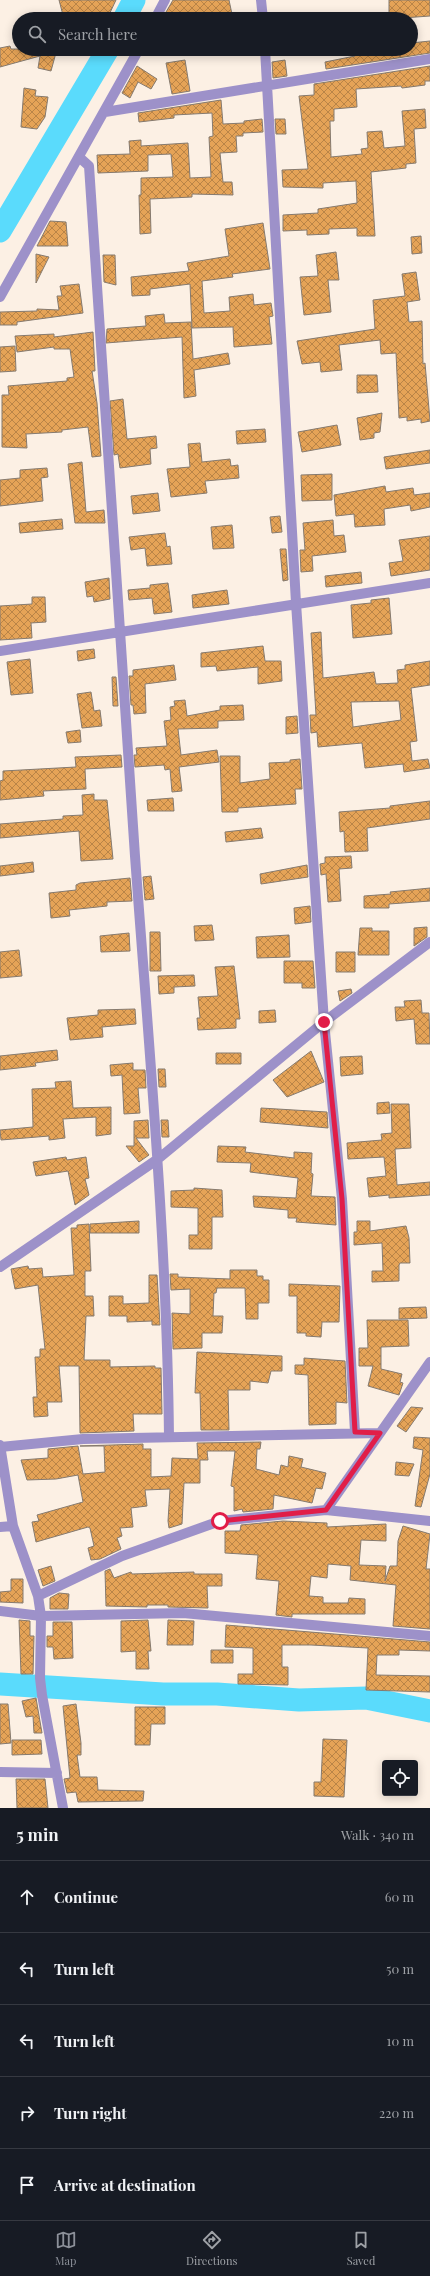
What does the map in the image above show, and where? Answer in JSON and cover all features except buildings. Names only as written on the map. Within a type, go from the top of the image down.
[{"type":"street","points":[[159,12],[165,0]]},
{"type":"street","points":[[261,0],[262,12]]},
{"type":"street","points":[[0,296],[135,56]]},
{"type":"street","points":[[266,56],[296,603],[324,1022],[342,1199],[355,1432]]},
{"type":"street","points":[[105,112],[430,59]]},
{"type":"street","points":[[79,157],[89,166],[118,632],[158,1160],[168,1350],[169,1437]]},
{"type":"street","points":[[0,650],[430,583]]},
{"type":"street","points":[[0,1267],[158,1160],[324,1022],[430,942]]},
{"type":"street","points":[[326,1510],[430,1362]]},
{"type":"street","points":[[63,1808],[42,1695],[40,1678],[41,1616],[38,1596],[13,1526],[0,1446],[83,1438],[355,1432],[380,1433]]},
{"type":"street","points":[[38,1596],[122,1556],[220,1521],[326,1510],[430,1521]]},
{"type":"street","points":[[0,1527],[13,1526]]},
{"type":"street","points":[[0,1611],[41,1616],[183,1613],[430,1636]]},
{"type":"street","points":[[0,1772],[57,1773]]},
{"type":"waterway","points":[[128,12],[134,0]]},
{"type":"waterway","points":[[0,231],[104,56]]},
{"type":"waterway","points":[[0,1684],[163,1694],[217,1694],[299,1700],[366,1698],[430,1711]]},
{"type":"route","points":[[220,1521],[326,1510],[380,1433],[355,1432],[342,1199],[324,1022]]}]
